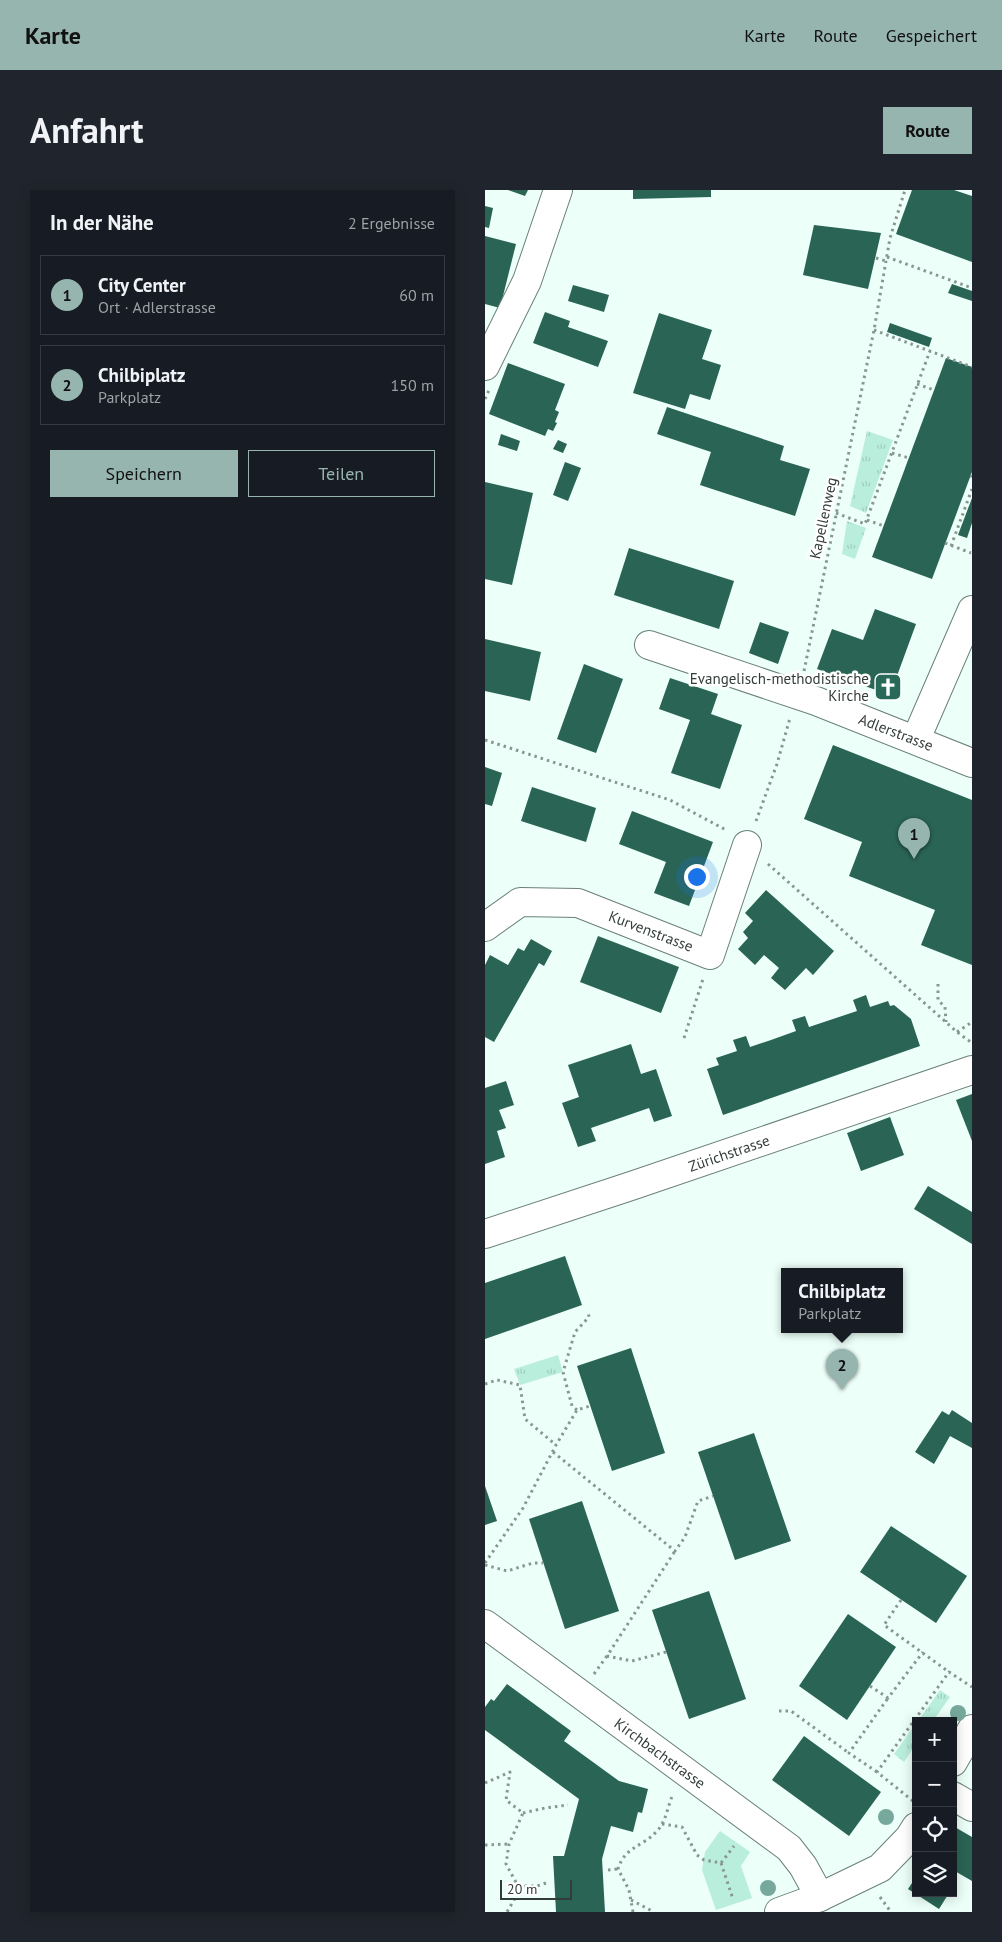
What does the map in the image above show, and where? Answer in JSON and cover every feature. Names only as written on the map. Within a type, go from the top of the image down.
[{"type":"street","points":[[485,366],[527,281],[558,190]]},
{"type":"street","points":[[916,740],[972,610]]},
{"type":"street","name":"Adlerstrasse","points":[[649,645],[797,695],[972,763]]},
{"type":"street","name":"Kurvenstrasse","points":[[485,927],[520,902],[578,903],[710,955],[747,846]]},
{"type":"street","name":"Zürichstrasse","points":[[485,1234],[972,1070]]},
{"type":"street","name":"Kirchbachstrasse","points":[[485,1624],[789,1848],[803,1866],[820,1897]]},
{"type":"street","points":[[957,1755],[972,1729]]},
{"type":"street","points":[[957,1798],[972,1807]]},
{"type":"street","points":[[779,1912],[820,1897],[880,1868],[909,1838],[912,1824]]},
{"type":"path","name":"Kapellenweg","points":[[747,846],[777,764],[803,672],[896,216],[905,190]]},
{"type":"path","points":[[875,258],[887,259],[972,288]]},
{"type":"path","points":[[874,330],[972,367]]},
{"type":"path","points":[[836,513],[865,524],[930,351]]},
{"type":"path","points":[[917,384],[934,390]]},
{"type":"path","points":[[892,452],[909,458]]},
{"type":"path","points":[[951,546],[972,489]]},
{"type":"path","points":[[867,520],[884,526]]},
{"type":"path","points":[[945,543],[971,553]]},
{"type":"path","points":[[684,1038],[710,955]]},
{"type":"path","points":[[938,984],[937,1000],[945,1007],[946,1023]]},
{"type":"path","points":[[957,1032],[972,1022]]},
{"type":"path","points":[[577,1410],[572,1406],[563,1372],[575,1332],[589,1317],[587,1311]]},
{"type":"path","points":[[485,1384],[497,1380],[520,1385],[525,1418],[556,1445]]},
{"type":"path","points":[[543,1563],[507,1570],[485,1564],[523,1508],[556,1445],[577,1410],[590,1406]]},
{"type":"path","points":[[553,1452],[675,1551]]},
{"type":"path","points":[[666,1652],[632,1661],[607,1656],[685,1537],[698,1501],[713,1496]]},
{"type":"path","points":[[901,1600],[884,1624],[972,1687]]},
{"type":"path","points":[[849,1753],[923,1652]]},
{"type":"path","points":[[877,1772],[949,1672]]},
{"type":"path","points":[[870,1686],[889,1698]]},
{"type":"path","points":[[779,1710],[791,1711],[877,1772],[912,1812]]},
{"type":"path","points":[[633,1912],[629,1890],[618,1869],[621,1859],[628,1852],[651,1838],[659,1829],[684,1771]]},
{"type":"path","points":[[485,1784],[510,1772],[506,1800],[523,1814]]},
{"type":"path","points":[[507,1912],[514,1900],[518,1886],[507,1864],[509,1844],[523,1814],[545,1808],[568,1805]]},
{"type":"path","points":[[662,1824],[682,1827],[697,1855],[704,1860],[721,1864]]},
{"type":"path","points":[[485,1845],[509,1844]]},
{"type":"path","points":[[721,1864],[734,1846]]},
{"type":"path","points":[[721,1864],[733,1899]]},
{"type":"path","points":[[608,1870],[618,1869]]},
{"type":"path","points":[[518,1886],[537,1886],[546,1883]]},
{"type":"path","points":[[631,1899],[654,1912]]},
{"type":"green space","points":[[867,431],[893,440],[866,513],[850,506]]},
{"type":"green space","points":[[847,521],[866,528],[855,559],[842,554]]},
{"type":"green space","points":[[558,1355],[563,1372],[520,1385],[514,1369]]},
{"type":"green space","points":[[940,1690],[950,1697],[936,1717],[921,1717]]},
{"type":"green space","points":[[912,1729],[912,1750],[904,1762],[894,1754]]},
{"type":"green space","points":[[720,1831],[750,1852],[741,1866],[752,1898],[716,1910],[702,1870],[705,1852]]},
{"type":"building","points":[[508,190],[528,190],[525,196]]},
{"type":"building","points":[[633,190],[711,190],[711,197],[633,199]]},
{"type":"building","points":[[912,190],[954,190],[972,196],[972,262],[896,234]]},
{"type":"building","points":[[485,206],[493,208],[489,228],[485,227]]},
{"type":"building","points":[[814,225],[881,233],[868,289],[803,275]]},
{"type":"building","points":[[485,236],[516,244],[500,308],[485,304]]},
{"type":"building","points":[[952,284],[972,291],[972,301],[948,293]]},
{"type":"building","points":[[573,285],[609,295],[604,312],[568,301]]},
{"type":"building","points":[[545,312],[570,321],[568,327],[608,341],[598,367],[533,343]]},
{"type":"building","points":[[659,313],[712,330],[702,359],[721,365],[710,400],[690,394],[685,409],[633,393]]},
{"type":"building","points":[[890,323],[932,338],[929,347],[887,332]]},
{"type":"building","points":[[946,358],[972,367],[972,472],[932,579],[872,557]]},
{"type":"building","points":[[508,363],[565,384],[555,410],[559,412],[555,422],[557,423],[553,431],[548,429],[545,436],[489,414]]},
{"type":"building","points":[[667,407],[784,446],[780,460],[810,469],[795,516],[700,485],[711,452],[657,434]]},
{"type":"building","points":[[501,434],[520,441],[517,451],[498,445]]},
{"type":"building","points":[[558,440],[567,444],[563,453],[553,449]]},
{"type":"building","points":[[565,462],[581,468],[568,501],[553,495]]},
{"type":"building","points":[[485,482],[533,493],[512,585],[485,579]]},
{"type":"building","points":[[972,498],[972,523],[967,538],[958,535]]},
{"type":"building","points":[[629,548],[734,581],[719,629],[614,595]]},
{"type":"building","points":[[875,609],[916,624],[890,695],[817,669],[832,629],[863,640]]},
{"type":"building","points":[[760,622],[789,632],[778,664],[749,653]]},
{"type":"building","points":[[485,639],[541,652],[530,701],[485,691]]},
{"type":"building","points":[[584,664],[623,679],[596,753],[557,739]]},
{"type":"building","points":[[670,678],[718,694],[711,714],[742,725],[720,789],[671,773],[690,720],[659,709]]},
{"type":"building","points":[[833,745],[972,800],[972,965],[921,945],[935,910],[849,876],[862,842],[804,819]]},
{"type":"building","points":[[485,767],[502,773],[492,806],[485,804]]},
{"type":"building","points":[[532,787],[596,808],[586,842],[521,821]]},
{"type":"building","points":[[632,811],[713,842],[689,906],[654,893],[666,862],[619,844]]},
{"type":"building","points":[[766,890],[834,951],[813,975],[806,968],[785,990],[771,978],[779,968],[764,955],[755,965],[738,949],[748,938],[743,932],[753,921],[745,913]]},
{"type":"building","points":[[598,936],[679,967],[661,1013],[580,982]]},
{"type":"building","points":[[531,939],[552,951],[544,966],[539,963],[494,1042],[485,1037],[485,965],[490,955],[508,965],[518,948],[524,951]]},
{"type":"building","points":[[866,995],[870,1007],[888,1001],[890,1006],[894,1005],[911,1019],[920,1046],[723,1115],[707,1069],[719,1065],[716,1058],[737,1051],[733,1040],[746,1036],[750,1047],[796,1031],[792,1020],[805,1016],[809,1027],[857,1011],[853,1000]]},
{"type":"building","points":[[631,1044],[641,1074],[656,1069],[672,1116],[654,1122],[649,1108],[591,1128],[596,1141],[578,1147],[562,1103],[579,1097],[568,1065]]},
{"type":"building","points":[[506,1081],[514,1105],[499,1110],[506,1128],[497,1131],[505,1157],[485,1164],[485,1088]]},
{"type":"building","points":[[972,1094],[972,1141],[956,1100]]},
{"type":"building","points":[[890,1117],[904,1155],[861,1171],[847,1133]]},
{"type":"building","points":[[928,1186],[972,1212],[972,1244],[914,1209]]},
{"type":"building","points":[[565,1256],[582,1305],[485,1339],[485,1283]]},
{"type":"building","points":[[631,1348],[665,1453],[612,1471],[577,1366]]},
{"type":"building","points":[[952,1410],[972,1423],[972,1448],[950,1436],[934,1464],[915,1452],[942,1411],[949,1415]]},
{"type":"building","points":[[754,1433],[791,1541],[735,1560],[698,1452]]},
{"type":"building","points":[[485,1486],[497,1521],[485,1525]]},
{"type":"building","points":[[582,1501],[619,1611],[565,1629],[529,1519]]},
{"type":"building","points":[[891,1526],[967,1576],[936,1623],[860,1572]]},
{"type":"building","points":[[709,1591],[746,1699],[689,1719],[652,1610]]},
{"type":"building","points":[[848,1614],[896,1647],[847,1720],[799,1686]]},
{"type":"building","points":[[507,1684],[571,1731],[564,1741],[619,1781],[648,1789],[642,1813],[638,1812],[633,1832],[611,1826],[602,1859],[605,1912],[556,1912],[553,1856],[564,1856],[579,1799],[485,1730],[485,1707],[491,1699],[494,1701]]},
{"type":"building","points":[[804,1736],[881,1792],[849,1836],[772,1780]]},
{"type":"building","points":[[957,1828],[972,1837],[972,1881],[957,1872]]},
{"type":"building","points":[[912,1883],[912,1892],[908,1889]]},
{"type":"building","points":[[920,1897],[946,1897],[939,1909]]},
{"type":"place","name":"Evangelisch-methodistische Kirche","points":[[888,687]]},
{"type":"place","name":"City Center","points":[[914,859]]},
{"type":"place","name":"Chilbiplatz","points":[[842,1390]]}]
